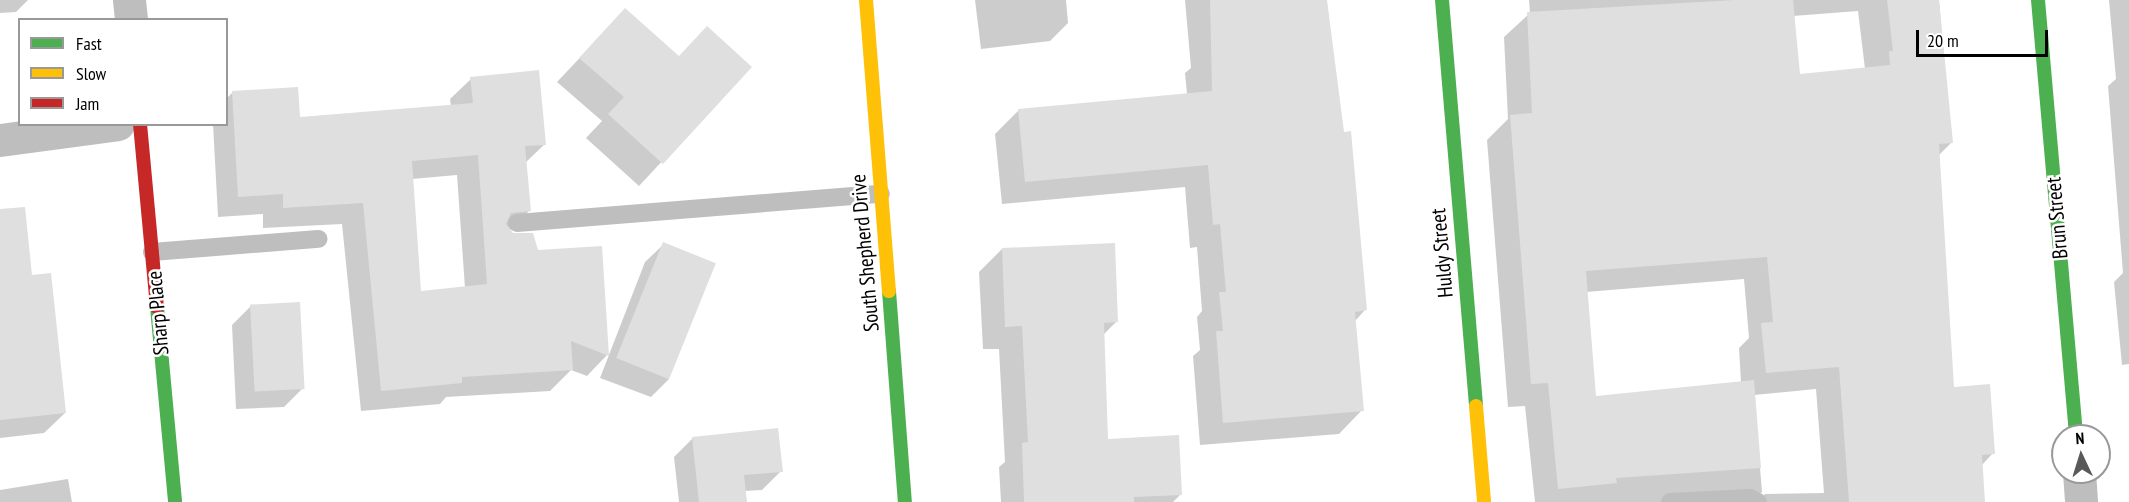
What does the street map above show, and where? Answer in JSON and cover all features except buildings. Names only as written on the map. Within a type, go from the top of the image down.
[{"type":"street","points":[[129,0],[131,18]]},
{"type":"street","name":"South Shepherd Drive","points":[[866,0],[906,502]]},
{"type":"street","name":"Huldy Street","points":[[1442,0],[1484,502]]},
{"type":"street","name":"Brun Street","points":[[2038,0],[2075,424]]},
{"type":"street","points":[[0,140],[103,126]]},
{"type":"street","name":"Sharp Place","points":[[140,126],[175,502]]},
{"type":"street","points":[[2080,484],[2081,502]]},
{"type":"lane","points":[[517,223],[881,194]]},
{"type":"lane","points":[[152,252],[318,239]]},
{"type":"lane","points":[[1670,502],[1750,498],[1758,502]]},
{"type":"traffic: fast","points":[[1442,0],[1476,406]]},
{"type":"traffic: fast","points":[[2038,0],[2075,424]]},
{"type":"traffic: fast","points":[[889,291],[905,502]]},
{"type":"traffic: fast","points":[[157,307],[175,502]]},
{"type":"traffic: slow","points":[[866,0],[889,291]]},
{"type":"traffic: slow","points":[[1476,406],[1484,502]]},
{"type":"traffic: jam","points":[[140,126],[157,307]]}]
